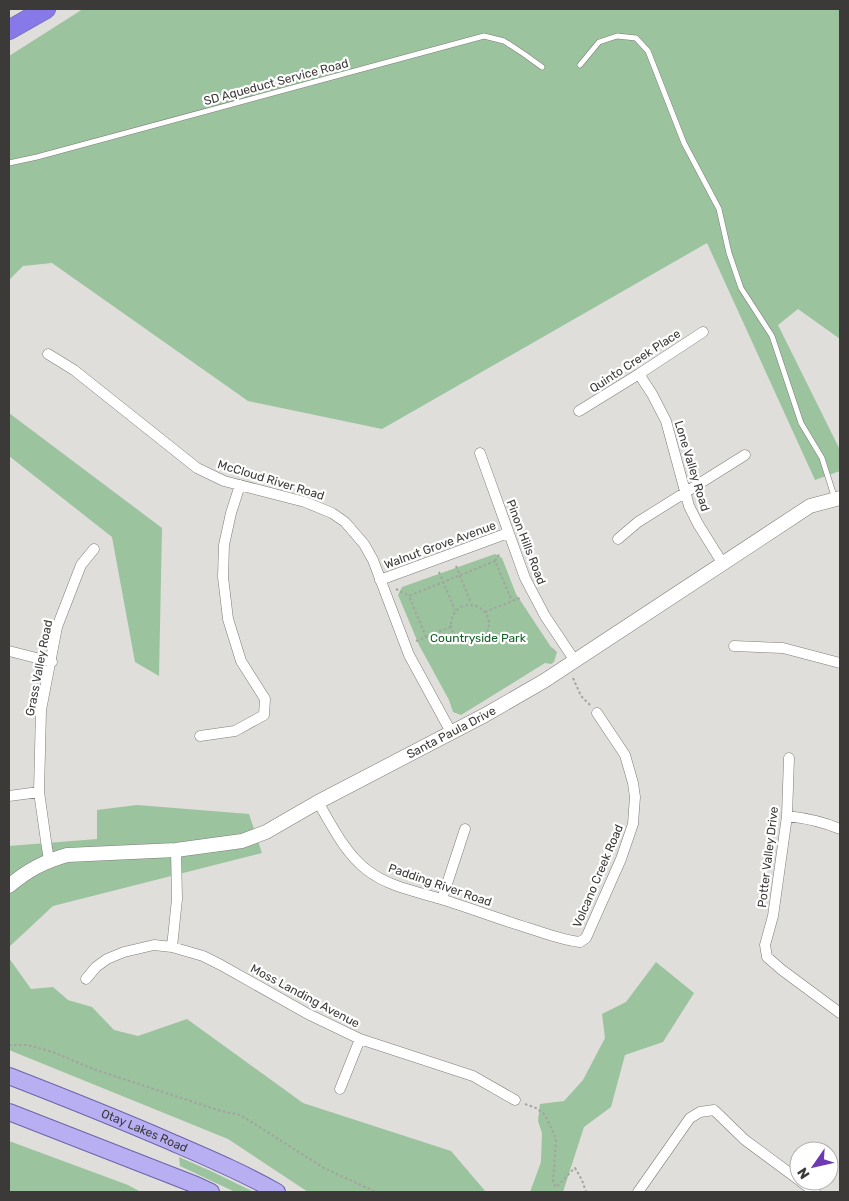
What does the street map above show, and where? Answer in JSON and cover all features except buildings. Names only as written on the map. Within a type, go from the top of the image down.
[{"type":"highway","points":[[9,30],[46,9]]},
{"type":"main road","name":"Otay Lakes Road","points":[[9,1076],[104,1113],[208,1158],[277,1192]]},
{"type":"main road","points":[[9,1112],[211,1192]]},
{"type":"street","name":"Quinto Creek Place","points":[[579,411],[703,332]]},
{"type":"street","name":"McCloud River Road","points":[[48,354],[74,370],[197,468],[224,481],[305,502],[332,513],[345,522],[364,544],[373,560],[409,655],[451,732]]},
{"type":"street","name":"Lone Valley Road","points":[[639,374],[666,421],[689,506],[723,564]]},
{"type":"street","name":"Pinon Hills Road","points":[[480,453],[525,578],[545,616],[575,661]]},
{"type":"street","points":[[618,539],[638,522],[745,455]]},
{"type":"street","points":[[200,736],[235,731],[264,715],[265,699],[241,661],[228,618],[223,577],[224,545],[240,485]]},
{"type":"street","name":"Santa Paula Drive","points":[[9,886],[25,873],[49,860],[66,855],[176,850],[242,841],[266,832],[318,802],[544,681],[810,506],[838,499]]},
{"type":"street","name":"Walnut Grove Avenue","points":[[380,580],[508,533]]},
{"type":"street","name":"Grass Valley Road","points":[[49,860],[39,792],[41,710],[63,610],[81,565],[94,549]]},
{"type":"street","points":[[734,646],[784,648],[840,663]]},
{"type":"street","points":[[9,651],[52,662]]},
{"type":"street","name":"Volcano Creek Road","points":[[586,938],[621,858],[633,824],[635,797],[625,754],[597,713]]},
{"type":"street","name":"Potter Valley Drive","points":[[789,758],[787,816],[773,916],[765,945],[767,957],[840,1013]]},
{"type":"street","points":[[9,796],[39,792]]},
{"type":"street","name":"Padding River Road","points":[[318,802],[345,847],[358,862],[378,877],[397,887],[442,899],[571,941],[580,942],[586,938]]},
{"type":"street","points":[[787,816],[805,818],[840,829]]},
{"type":"street","points":[[442,899],[465,829]]},
{"type":"street","points":[[172,947],[177,899],[176,850]]},
{"type":"street","name":"Santa Paula Drive","points":[[9,874],[25,873]]},
{"type":"street","name":"Moss Landing Avenue","points":[[86,979],[96,967],[124,952],[154,945],[172,947],[203,956],[308,1014],[360,1039],[473,1076],[516,1100]]},
{"type":"street","points":[[340,1089],[360,1039]]},
{"type":"street","points":[[638,1192],[690,1118],[700,1112],[714,1110],[745,1140],[789,1173]]},
{"type":"lane","name":"SD Aqueduct Service Road","points":[[9,163],[484,36],[504,41],[542,67]]},
{"type":"lane","points":[[580,65],[599,42],[617,36],[636,38],[648,51],[684,143],[719,209],[729,253],[741,288],[772,336],[801,423],[822,458],[838,499]]},
{"type":"path","points":[[410,596],[495,561],[500,553]]},
{"type":"path","points":[[495,561],[512,601]]},
{"type":"path","points":[[456,566],[472,604]]},
{"type":"path","points":[[439,572],[455,610]]},
{"type":"path","points":[[396,589],[410,596],[426,637]]},
{"type":"path","points":[[485,612],[520,598]]},
{"type":"path","points":[[472,604],[485,612],[489,623],[489,629],[486,634],[477,642],[466,643],[460,641],[452,632],[450,621],[455,610],[472,604]]},
{"type":"path","points":[[416,641],[451,626]]},
{"type":"path","points":[[573,678],[581,696],[597,713]]},
{"type":"path","points":[[9,1045],[28,1045],[53,1052],[94,1069],[240,1116],[324,1168],[376,1192]]},
{"type":"path","points":[[516,1100],[536,1108],[544,1114],[550,1125],[556,1139],[553,1182],[556,1187],[575,1168],[586,1192]]},
{"type":"green space","points":[[83,9],[840,9],[840,339],[798,309],[778,325],[840,450],[840,471],[815,480],[707,243],[382,429],[248,401],[52,263],[23,266],[9,280],[9,56]]},
{"type":"green space","points":[[9,413],[162,528],[159,676],[135,662],[112,537],[9,456]]},
{"type":"green space","name":"Countryside Park","points":[[495,554],[502,558],[516,594],[551,647],[557,652],[554,662],[551,664],[545,663],[461,715],[453,712],[449,700],[419,645],[398,595],[402,587]]},
{"type":"green space","points":[[137,805],[249,814],[262,853],[53,906],[9,947],[9,846],[97,839],[97,810]]},
{"type":"green space","points":[[9,958],[31,989],[53,987],[68,1000],[92,1007],[114,1030],[138,1036],[187,1019],[303,1103],[451,1151],[486,1192],[308,1192],[228,1139],[9,1050]]},
{"type":"green space","points":[[656,962],[694,993],[663,1042],[625,1055],[611,1107],[584,1127],[563,1192],[530,1192],[541,1162],[542,1133],[538,1121],[540,1104],[564,1101],[583,1080],[605,1038],[602,1014],[626,1002]]},
{"type":"green space","points":[[9,1141],[128,1185],[141,1192],[9,1192]]},
{"type":"green space","points":[[179,1157],[254,1192],[235,1192],[180,1166]]}]
